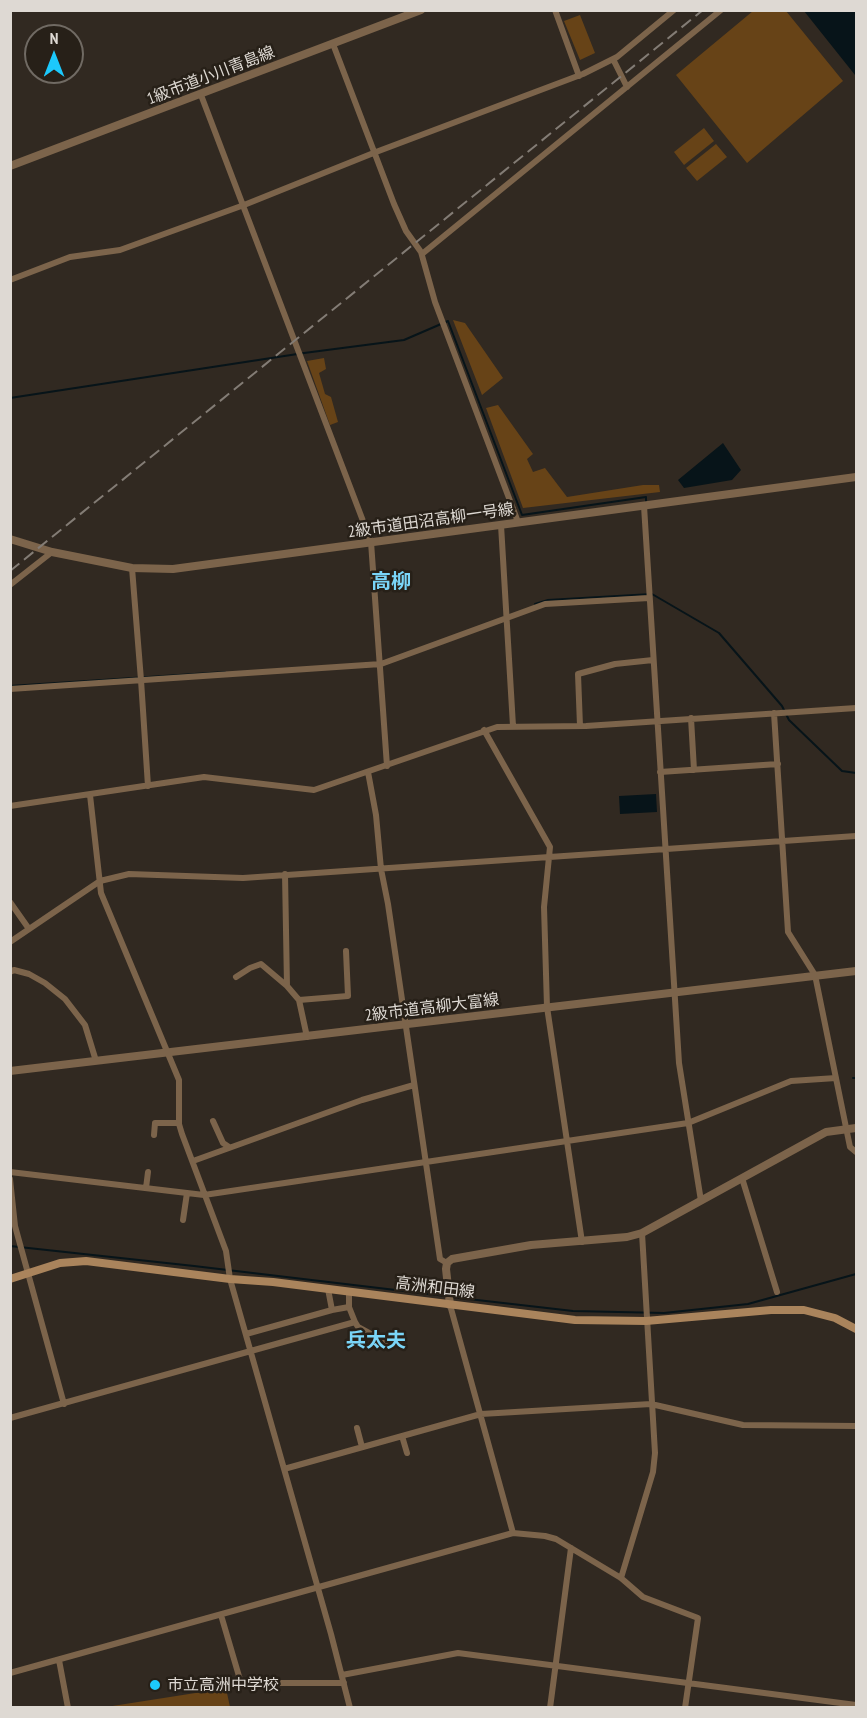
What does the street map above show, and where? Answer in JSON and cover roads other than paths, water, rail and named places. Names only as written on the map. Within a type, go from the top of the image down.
[{"type":"main road","name":"高洲和田線","points":[[10,1279],[60,1263],[86,1261],[575,1320],[646,1321],[771,1310],[804,1310],[835,1318],[856,1329]]},
{"type":"street","name":"1級市道小川青島線","points":[[10,166],[421,10]]},
{"type":"street","points":[[555,10],[579,76]]},
{"type":"street","points":[[10,280],[70,257],[120,250],[244,205],[376,152],[579,76],[613,59],[674,10]]},
{"type":"street","points":[[422,254],[721,10]]},
{"type":"street","points":[[333,44],[394,204],[406,231],[422,254],[435,302],[518,522]]},
{"type":"street","points":[[613,59],[627,87]]},
{"type":"street","points":[[201,94],[371,542],[387,766]]},
{"type":"street","name":"2級市道田沼高柳一号線","points":[[10,539],[52,552],[132,568],[173,569],[856,477]]},
{"type":"street","points":[[644,506],[679,1063],[701,1201]]},
{"type":"street","points":[[501,525],[513,726]]},
{"type":"street","points":[[10,585],[52,552]]},
{"type":"street","points":[[132,568],[148,786]]},
{"type":"street","points":[[10,689],[381,664],[545,604],[649,598]]},
{"type":"street","points":[[580,726],[578,674],[615,664],[653,660]]},
{"type":"street","points":[[10,806],[204,777],[314,790],[484,730],[513,726],[580,726],[856,708]]},
{"type":"street","points":[[774,714],[784,840],[788,932],[815,975],[850,1147],[856,1152]]},
{"type":"street","points":[[691,718],[694,770]]},
{"type":"street","points":[[484,730],[550,847],[544,907],[547,1007],[582,1242]]},
{"type":"street","points":[[660,772],[778,764]]},
{"type":"street","points":[[368,772],[440,1259],[447,1263]]},
{"type":"street","points":[[90,795],[101,893],[179,1080],[179,1123],[226,1251],[230,1279],[350,1707]]},
{"type":"street","points":[[10,942],[100,881],[129,874],[243,878],[548,859],[856,836]]},
{"type":"street","points":[[285,874],[287,986]]},
{"type":"street","points":[[10,902],[29,929]]},
{"type":"street","points":[[299,1000],[348,996],[346,951]]},
{"type":"street","points":[[236,977],[261,964],[287,986],[299,1000],[307,1037]]},
{"type":"street","points":[[10,972],[14,970],[29,974],[65,999],[85,1025],[96,1061]]},
{"type":"street","name":"2級市道高柳大富線","points":[[10,1071],[856,971]]},
{"type":"street","points":[[10,1172],[204,1195],[688,1123],[791,1081],[836,1078]]},
{"type":"street","points":[[193,1161],[362,1100],[414,1084]]},
{"type":"street","points":[[213,1121],[223,1143],[229,1147]]},
{"type":"street","points":[[154,1135],[155,1123],[179,1123]]},
{"type":"street","points":[[513,1533],[450,1305],[447,1263],[453,1259],[531,1245],[582,1242],[642,1233],[826,1132],[856,1128]]},
{"type":"street","points":[[146,1188],[148,1172]]},
{"type":"street","points":[[742,1178],[777,1292]]},
{"type":"street","points":[[10,1179],[15,1226],[64,1404]]},
{"type":"street","points":[[183,1220],[187,1193]]},
{"type":"street","points":[[621,1578],[653,1472],[655,1453],[642,1233]]},
{"type":"street","points":[[328,1289],[332,1310]]},
{"type":"street","points":[[349,1292],[349,1306],[358,1327],[389,1344]]},
{"type":"street","points":[[246,1334],[349,1306]]},
{"type":"street","points":[[10,1418],[355,1322]]},
{"type":"street","points":[[284,1469],[481,1414],[651,1404],[743,1425],[856,1426]]},
{"type":"street","points":[[357,1428],[362,1446]]},
{"type":"street","points":[[402,1436],[407,1453]]},
{"type":"street","points":[[10,1673],[513,1533],[556,1539],[621,1578],[643,1597],[698,1618],[685,1707]]},
{"type":"street","points":[[550,1707],[571,1548]]},
{"type":"street","points":[[221,1615],[241,1683],[344,1683]]},
{"type":"street","points":[[342,1675],[458,1653],[856,1705]]},
{"type":"street","points":[[59,1660],[68,1707]]},
{"type":"waterway","points":[[10,398],[404,340],[448,321],[522,515],[646,497],[646,504]]},
{"type":"waterway","points":[[535,604],[548,600],[652,594],[719,633],[782,706],[789,720],[842,771],[856,773]]},
{"type":"waterway","points":[[10,686],[225,672]]},
{"type":"waterway","points":[[10,1246],[446,1296]]},
{"type":"waterway","points":[[451,1297],[573,1311],[664,1313],[748,1304],[856,1274]]},
{"type":"railway","points":[[10,571],[703,10]]},
{"type":"place","name":"市立高洲中学校","points":[[155,1685]]},
{"type":"district","name":"高柳","points":[[391,582]]},
{"type":"district","name":"兵太夫","points":[[376,1341]]}]
